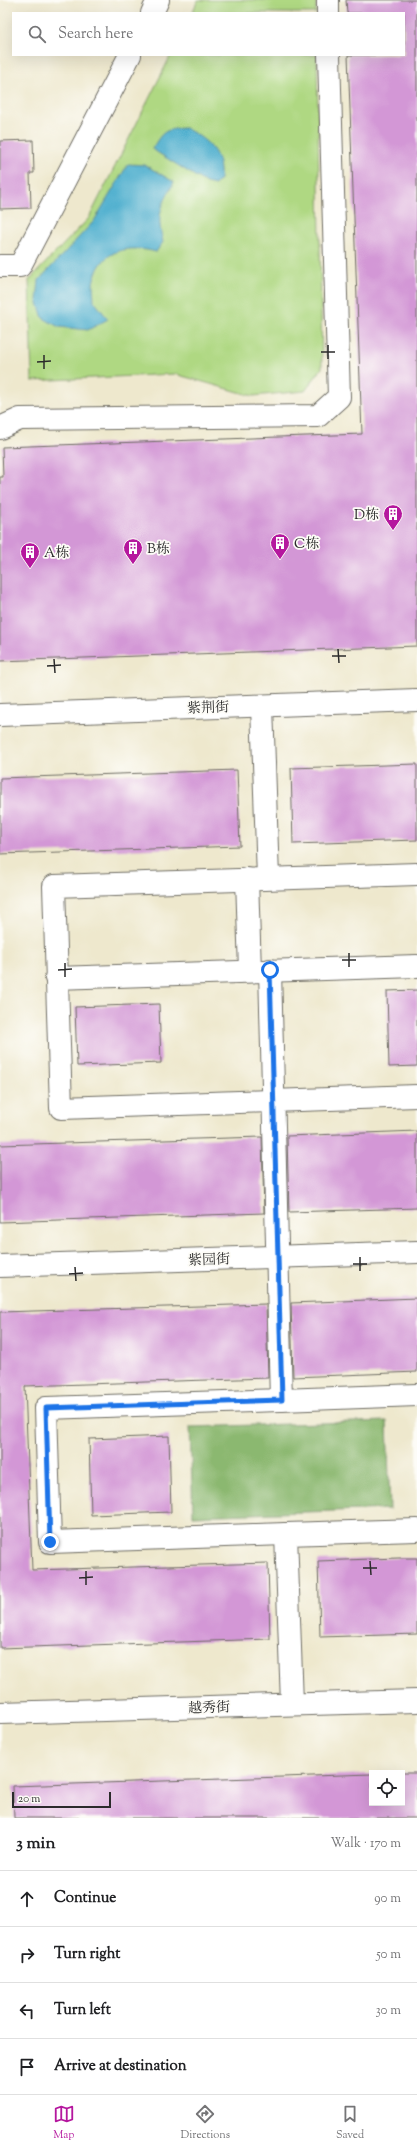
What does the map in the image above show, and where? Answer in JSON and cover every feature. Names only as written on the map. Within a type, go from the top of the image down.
[{"type":"street","points":[[152,12],[158,0]]},
{"type":"street","points":[[328,0],[328,12]]},
{"type":"street","points":[[0,266],[20,266],[129,56]]},
{"type":"street","points":[[0,428],[20,419],[318,416],[339,397],[329,56]]},
{"type":"street","name":"紫荆街","points":[[0,715],[417,700]]},
{"type":"street","points":[[262,706],[257,879],[260,971],[274,1101],[276,1257],[282,1400]]},
{"type":"street","points":[[417,874],[54,886],[61,1108],[417,1096]]},
{"type":"street","points":[[56,978],[417,966]]},
{"type":"street","name":"紫园街","points":[[0,1266],[417,1252]]},
{"type":"street","points":[[417,1395],[46,1408],[50,1542],[417,1530]]},
{"type":"street","points":[[286,1534],[292,1704]]},
{"type":"street","name":"越秀街","points":[[0,1713],[417,1701]]},
{"type":"green space","points":[[198,0],[316,0],[316,12],[192,12]]},
{"type":"green space","points":[[170,56],[317,56],[322,368],[305,391],[253,396],[175,374],[32,381],[29,280],[89,218]]},
{"type":"green space","points":[[387,1421],[390,1509],[193,1516],[190,1427]]},
{"type":"water","points":[[185,128],[207,142],[216,154],[219,161],[220,179],[215,185],[206,183],[152,149],[164,132],[172,129]]},
{"type":"water","points":[[128,164],[145,165],[174,182],[161,211],[160,224],[163,242],[156,252],[136,249],[118,251],[110,255],[98,269],[93,281],[94,301],[108,319],[88,330],[59,327],[43,318],[37,300],[39,280],[94,221]]},
{"type":"building","points":[[346,0],[417,0],[417,646],[0,661],[0,477],[3,477],[2,447],[362,434],[348,56],[405,56],[405,12],[347,12]]},
{"type":"building","points":[[33,140],[34,173],[30,173],[31,208],[0,209],[0,141]]},
{"type":"building","points":[[417,764],[417,840],[293,844],[291,768]]},
{"type":"building","points":[[237,770],[240,846],[0,854],[0,778]]},
{"type":"building","points":[[417,990],[417,1066],[389,1067],[387,991]]},
{"type":"building","points":[[159,1004],[161,1063],[77,1066],[75,1007]]},
{"type":"building","points":[[417,1131],[417,1208],[289,1212],[287,1136]]},
{"type":"building","points":[[262,1137],[264,1213],[0,1222],[0,1145]]},
{"type":"building","points":[[417,1298],[417,1372],[293,1377],[291,1303]]},
{"type":"building","points":[[266,1304],[268,1378],[25,1386],[32,1570],[268,1563],[270,1639],[0,1648],[0,1312]]},
{"type":"building","points":[[169,1436],[171,1512],[91,1515],[89,1439]]},
{"type":"building","points":[[417,1558],[417,1634],[320,1637],[318,1561]]},
{"type":"building","points":[[405,1773],[417,1773],[417,1818],[14,1818],[13,1786],[369,1774],[369,1806],[405,1806]]},
{"type":"place","name":"D栋","points":[[393,531]]},
{"type":"place","name":"C栋","points":[[280,560]]},
{"type":"place","name":"B栋","points":[[133,565]]},
{"type":"place","name":"A栋","points":[[30,569]]},
{"type":"route","points":[[50,1542],[46,1408],[282,1400],[276,1257],[274,1101],[270,970]]}]
